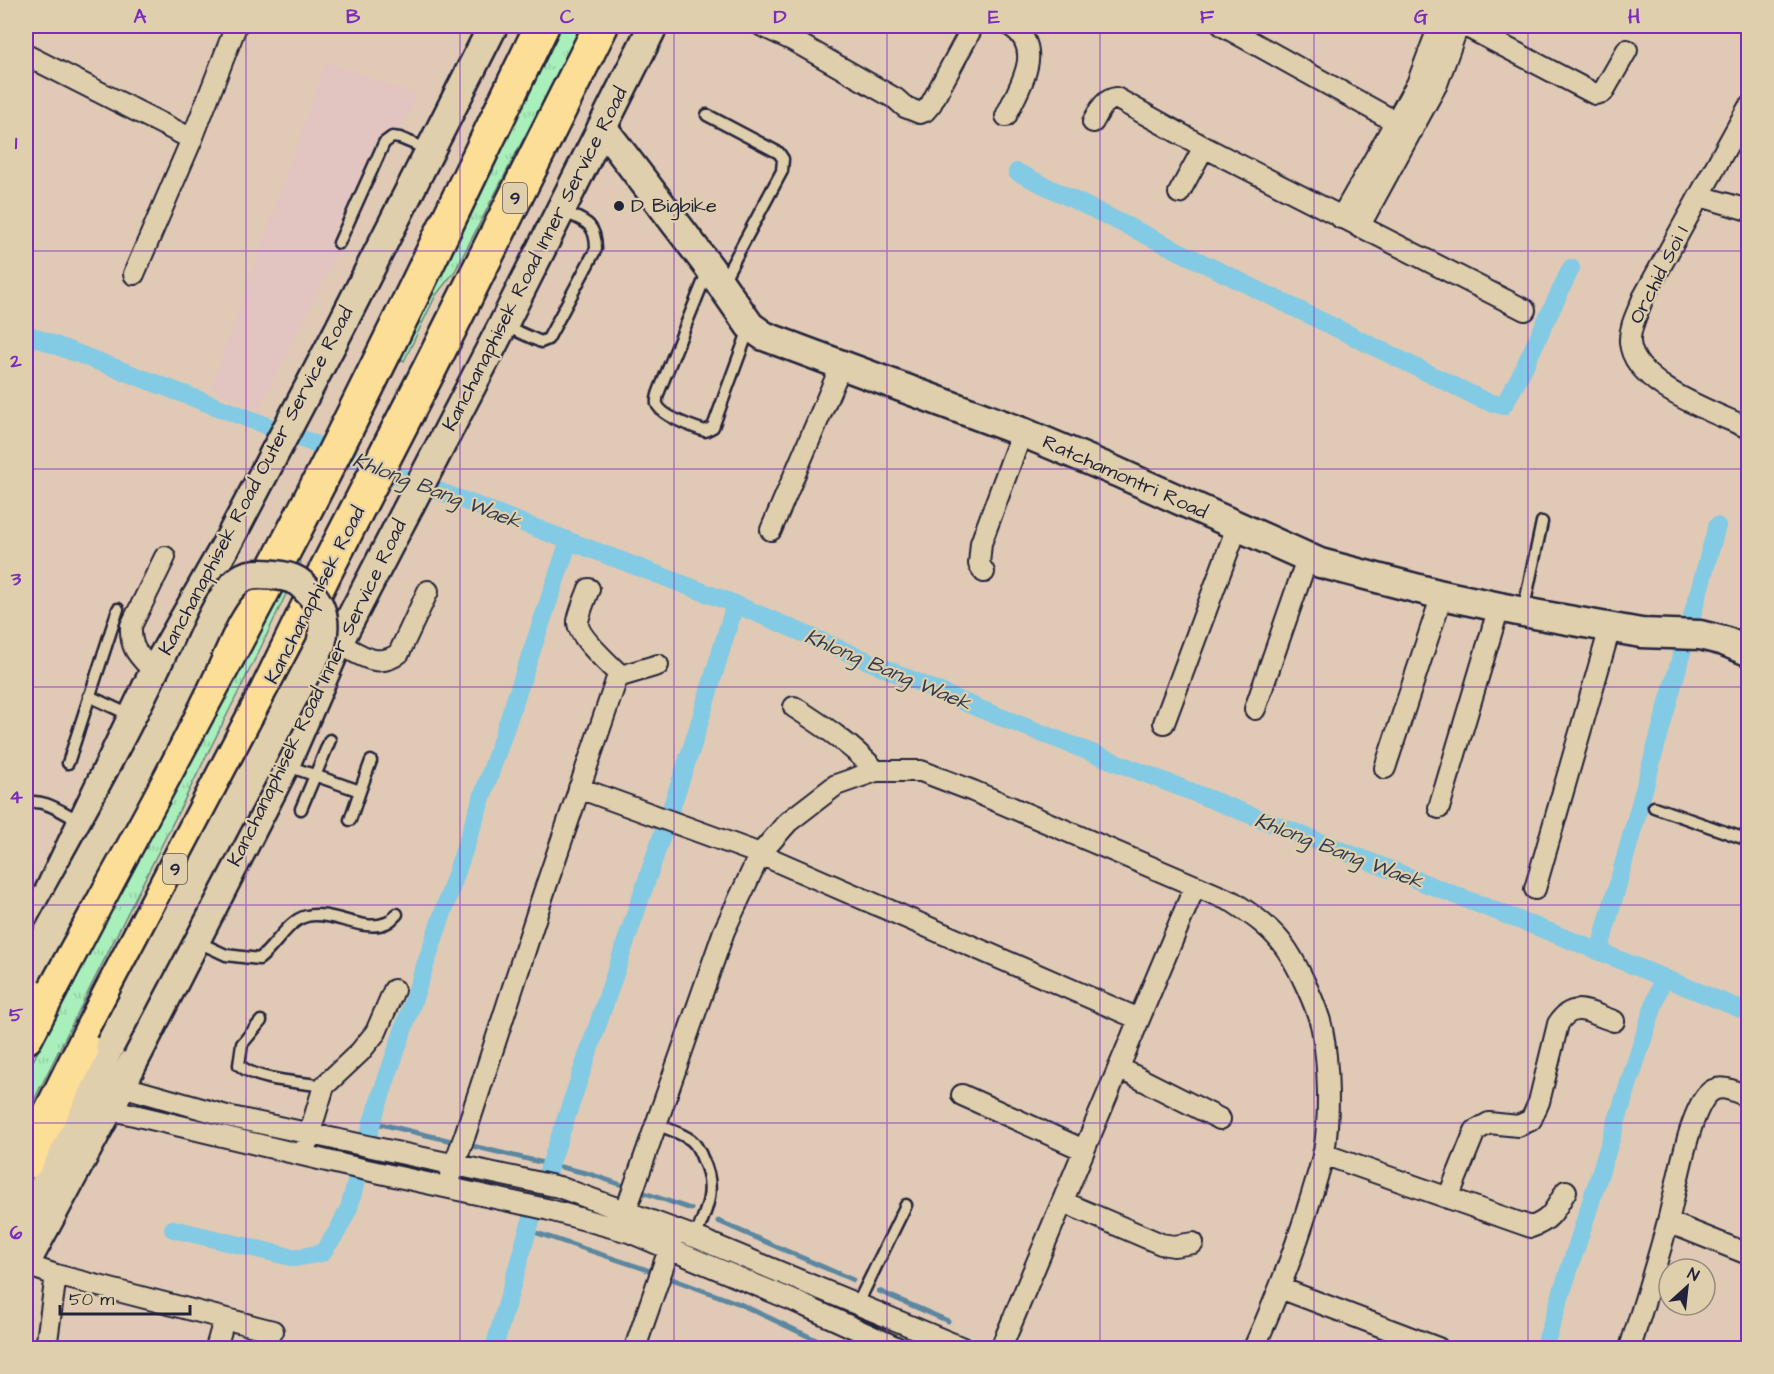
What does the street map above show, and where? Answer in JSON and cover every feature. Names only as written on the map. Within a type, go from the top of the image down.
[{"type":"highway","points":[[26,1037],[84,923],[280,557],[384,352],[542,26]]},
{"type":"highway","name":"Kanchanaphisek Road","points":[[26,1162],[101,1011],[267,691],[601,26]]},
{"type":"main road","name":"Kanchanaphisek Road Outer Service Road","points":[[27,931],[154,672],[230,538],[338,332],[493,26]]},
{"type":"main road","name":"Kanchanaphisek Road Inner Service Road","points":[[26,1263],[115,1098],[285,765],[338,643],[503,325],[653,26]]},
{"type":"main road","name":"Ratchamontri Road","points":[[602,127],[716,275],[750,326],[764,336],[1022,432],[1117,472],[1307,559],[1442,595],[1641,633],[1700,635],[1749,651]]},
{"type":"main road","points":[[26,974],[170,711],[226,594],[245,576],[271,574],[297,581],[312,594],[321,608],[325,628],[321,644],[110,1045],[26,1225]]},
{"type":"street","points":[[134,274],[192,139],[236,26]]},
{"type":"street","points":[[762,26],[821,56],[896,99],[905,107],[920,113],[931,104],[973,26]]},
{"type":"street","points":[[1006,116],[1028,63],[1029,50],[1020,32],[1011,26]]},
{"type":"street","points":[[1223,26],[1404,126]]},
{"type":"street","points":[[1404,126],[1439,26]]},
{"type":"street","points":[[1350,222],[1404,126],[1442,73],[1458,26]]},
{"type":"street","points":[[1465,26],[1595,94],[1603,92],[1627,51]]},
{"type":"street","points":[[26,55],[192,139]]},
{"type":"street","points":[[1093,122],[1103,104],[1116,98],[1204,147],[1525,310]]},
{"type":"street","name":"Orchid Soi 1","points":[[1749,108],[1643,298],[1631,330],[1630,345],[1647,376],[1665,388],[1749,428]]},
{"type":"street","points":[[1179,193],[1204,147]]},
{"type":"street","points":[[1700,196],[1749,210]]},
{"type":"street","points":[[771,530],[841,366]]},
{"type":"street","points":[[984,572],[979,564],[981,543],[1022,432]]},
{"type":"street","points":[[1164,723],[1237,527]]},
{"type":"street","points":[[154,672],[134,650],[130,639],[130,626],[165,557]]},
{"type":"street","points":[[1256,709],[1307,559]]},
{"type":"street","points":[[589,590],[578,622],[579,628],[621,676]]},
{"type":"street","points":[[338,643],[370,659],[381,662],[391,660],[399,653],[428,591]]},
{"type":"street","points":[[1386,768],[1442,595]]},
{"type":"street","points":[[1439,808],[1511,609]]},
{"type":"street","points":[[1535,889],[1610,628]]},
{"type":"street","points":[[446,1188],[616,681],[621,676],[658,665]]},
{"type":"street","points":[[794,707],[858,751],[876,771]]},
{"type":"street","points":[[626,1210],[724,931],[760,854],[788,822],[836,785],[876,771],[921,771],[1233,902],[1259,920],[1287,950],[1322,1028],[1327,1125],[1323,1154],[1297,1243],[1254,1348]]},
{"type":"street","points":[[579,788],[672,824],[719,838],[760,854],[1139,1019]]},
{"type":"street","points":[[1001,1348],[1195,886]]},
{"type":"street","points":[[302,1155],[324,1086],[360,1052],[376,1032],[394,990]]},
{"type":"street","points":[[1448,1198],[1475,1131],[1489,1124],[1518,1126],[1531,1120],[1539,1102],[1558,1024],[1564,1013],[1581,1010],[1614,1022]]},
{"type":"street","points":[[1119,1068],[1220,1119]]},
{"type":"street","points":[[1630,1348],[1668,1222],[1694,1118],[1700,1105],[1708,1094],[1719,1088],[1733,1090],[1749,1097]]},
{"type":"street","points":[[962,1095],[1084,1150]]},
{"type":"street","points":[[115,1098],[227,1116],[384,1149],[460,1150],[519,1179],[559,1187],[626,1210],[673,1239],[898,1348]]},
{"type":"street","points":[[115,1098],[302,1155],[546,1209],[629,1232],[673,1239],[695,1237],[963,1348]]},
{"type":"street","points":[[1323,1154],[1531,1227],[1549,1218],[1566,1191]]},
{"type":"street","points":[[1063,1202],[1161,1244],[1174,1246],[1193,1244]]},
{"type":"street","points":[[1668,1222],[1749,1254]]},
{"type":"street","points":[[636,1348],[673,1239]]},
{"type":"street","points":[[26,1263],[56,1275],[273,1332]]},
{"type":"street","points":[[46,1348],[56,1275]]},
{"type":"street","points":[[1280,1288],[1438,1348]]},
{"type":"street","points":[[216,1348],[224,1320]]},
{"type":"lane","points":[[707,115],[779,153],[783,159],[782,171],[716,275],[660,389],[656,401],[661,411],[705,431],[713,427],[750,326]]},
{"type":"lane","points":[[339,243],[384,143],[392,137],[400,138],[430,150]]},
{"type":"lane","points":[[503,325],[541,342],[548,339],[596,249],[596,238],[588,223],[560,210]]},
{"type":"lane","points":[[1511,609],[1542,522]]},
{"type":"lane","points":[[68,763],[118,609]]},
{"type":"lane","points":[[89,696],[132,716]]},
{"type":"lane","points":[[301,809],[330,740]]},
{"type":"lane","points":[[350,820],[371,761]]},
{"type":"lane","points":[[285,765],[360,791]]},
{"type":"lane","points":[[26,804],[40,802],[80,822]]},
{"type":"lane","points":[[1654,807],[1749,840]]},
{"type":"lane","points":[[196,940],[226,955],[259,959],[270,951],[288,928],[299,919],[308,916],[322,915],[359,924],[381,924],[388,923],[397,914]]},
{"type":"lane","points":[[261,1021],[242,1044],[239,1065],[246,1071],[258,1075],[324,1086]]},
{"type":"lane","points":[[656,1124],[689,1138],[697,1145],[708,1169],[711,1185],[709,1204],[695,1237]]},
{"type":"lane","points":[[857,1305],[906,1204]]},
{"type":"shaded area","points":[[326,62],[417,95],[258,410],[211,389]]},
{"type":"green space","points":[[560,26],[582,26],[455,271],[436,295],[404,361],[397,357],[434,275]]},
{"type":"green space","points":[[295,558],[301,562],[262,645],[26,1116],[26,1075],[267,597]]},
{"type":"waterway","points":[[1017,172],[1483,400],[1503,406],[1519,378],[1571,268]]},
{"type":"waterway","name":"Khlong Bang Waek","points":[[26,334],[735,604],[980,709],[1748,1012]]},
{"type":"waterway","points":[[1599,952],[1717,526]]},
{"type":"waterway","points":[[173,1229],[295,1258],[322,1253],[337,1232],[349,1208],[372,1122],[569,541]]},
{"type":"waterway","points":[[494,1348],[528,1230],[693,744],[735,604]]},
{"type":"waterway","points":[[1544,1348],[1663,977]]},
{"type":"waterway","points":[[372,1122],[590,1174],[691,1209]]},
{"type":"waterway","points":[[718,1221],[853,1280]]},
{"type":"waterway","points":[[528,1230],[740,1304],[833,1348]]},
{"type":"waterway","points":[[879,1291],[948,1321]]},
{"type":"place","name":"D Bigbike","points":[[619,206]]}]
